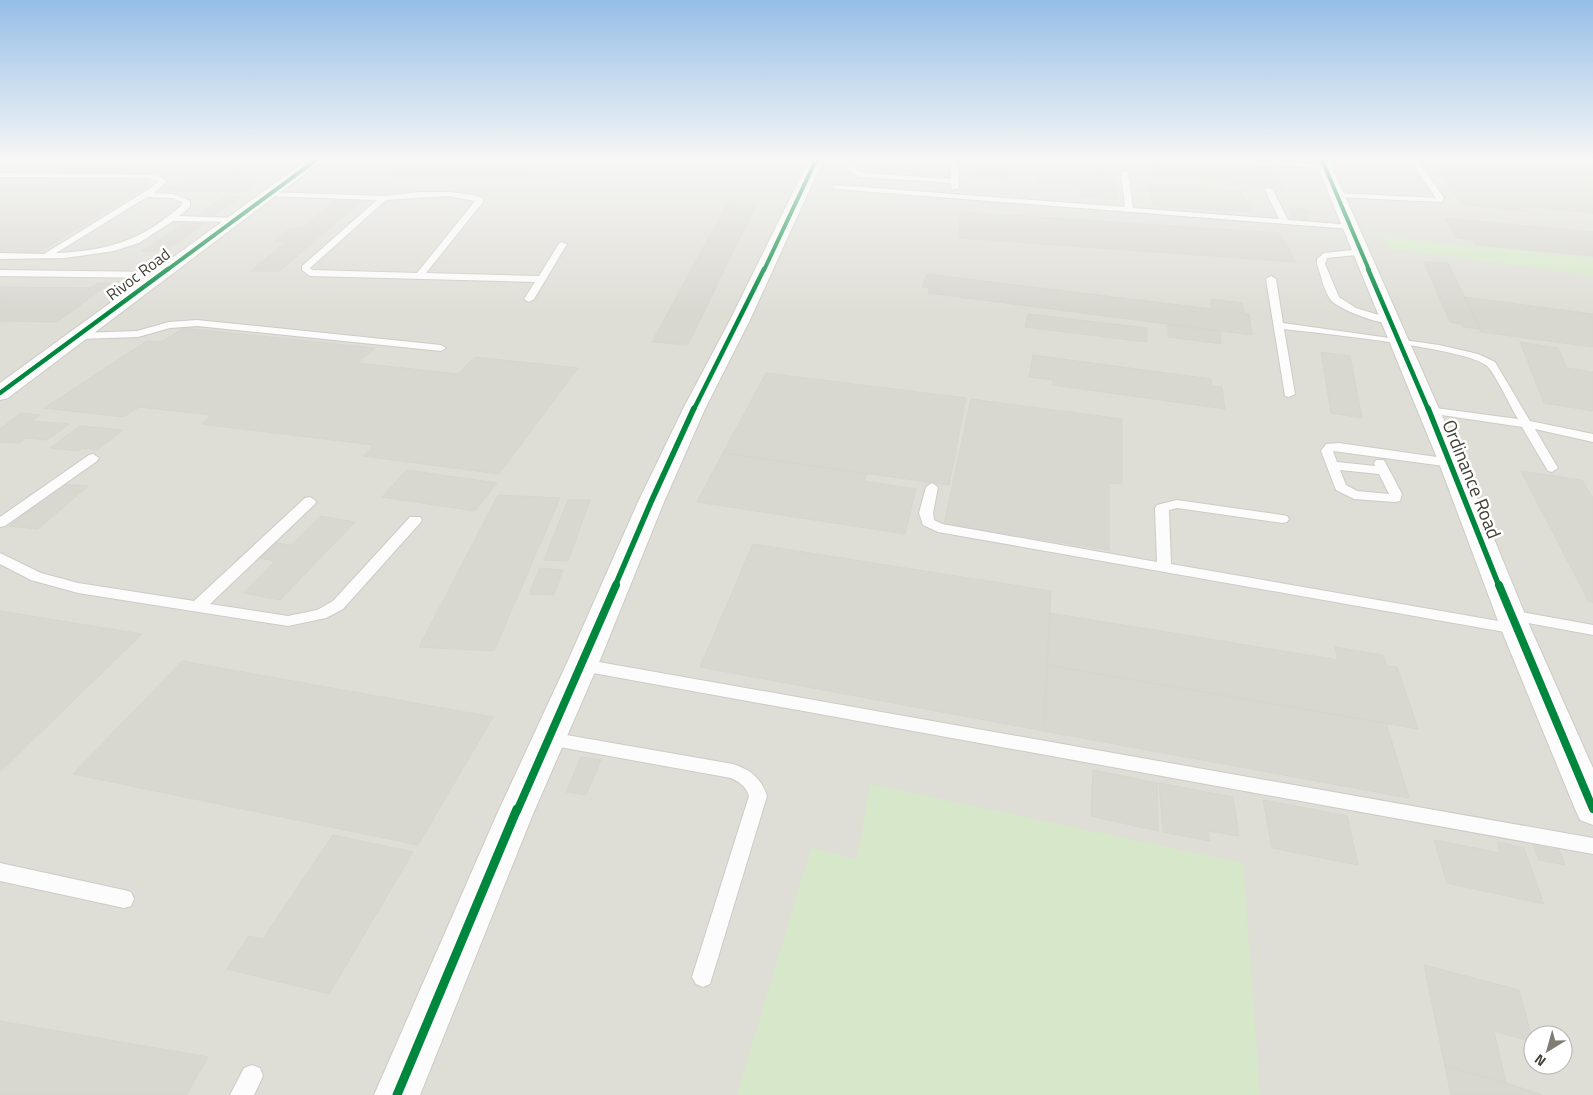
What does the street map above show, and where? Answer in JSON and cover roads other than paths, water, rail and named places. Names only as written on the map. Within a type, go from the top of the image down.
[{"type":"street","name":"Rivoc Road","points":[[0,393],[247,211]]},
{"type":"street","points":[[398,1095],[515,814],[582,665],[651,502],[690,417],[740,320],[792,211]]},
{"type":"street","name":"Ordinance Road","points":[[1345,211],[1451,463],[1513,622],[1583,765],[1593,809]]},
{"type":"lane","points":[[46,256],[120,211]]},
{"type":"lane","points":[[0,256],[46,256],[90,252],[125,245],[137,240],[179,211]]},
{"type":"lane","points":[[369,211],[305,268],[310,273],[542,279]]},
{"type":"lane","points":[[419,276],[473,211]]},
{"type":"lane","points":[[1143,211],[1352,227]]},
{"type":"lane","points":[[1280,211],[1285,222]]},
{"type":"lane","points":[[170,218],[235,220]]},
{"type":"lane","points":[[530,299],[563,244]]},
{"type":"lane","points":[[1363,252],[1324,256],[1321,259],[1321,264],[1334,299],[1394,331],[1466,352],[1491,364],[1552,468]]},
{"type":"lane","points":[[0,273],[160,275]]},
{"type":"lane","points":[[1270,279],[1289,394]]},
{"type":"lane","points":[[78,336],[138,334],[169,326],[197,323],[441,348]]},
{"type":"lane","points":[[1278,325],[1394,331]]},
{"type":"lane","points":[[1428,410],[1527,424],[1593,438]]},
{"type":"lane","points":[[1376,453],[1396,494],[1395,498],[1354,495],[1340,487],[1327,451],[1330,448],[1376,453],[1451,463]]},
{"type":"lane","points":[[0,523],[93,458]]},
{"type":"lane","points":[[1332,465],[1384,471]]},
{"type":"lane","points":[[932,487],[926,513],[928,522],[938,528],[1164,568],[1513,622],[1593,630]]},
{"type":"lane","points":[[197,607],[310,501]]},
{"type":"lane","points":[[1164,568],[1162,508],[1168,505],[1177,504],[1282,519]]},
{"type":"lane","points":[[0,558],[36,577],[78,588],[288,621],[321,614],[338,605],[415,520]]},
{"type":"lane","points":[[582,665],[1593,846]]},
{"type":"lane","points":[[549,739],[733,771],[748,778],[755,786],[758,796],[703,976]]},
{"type":"lane","points":[[0,872],[124,899]]}]
